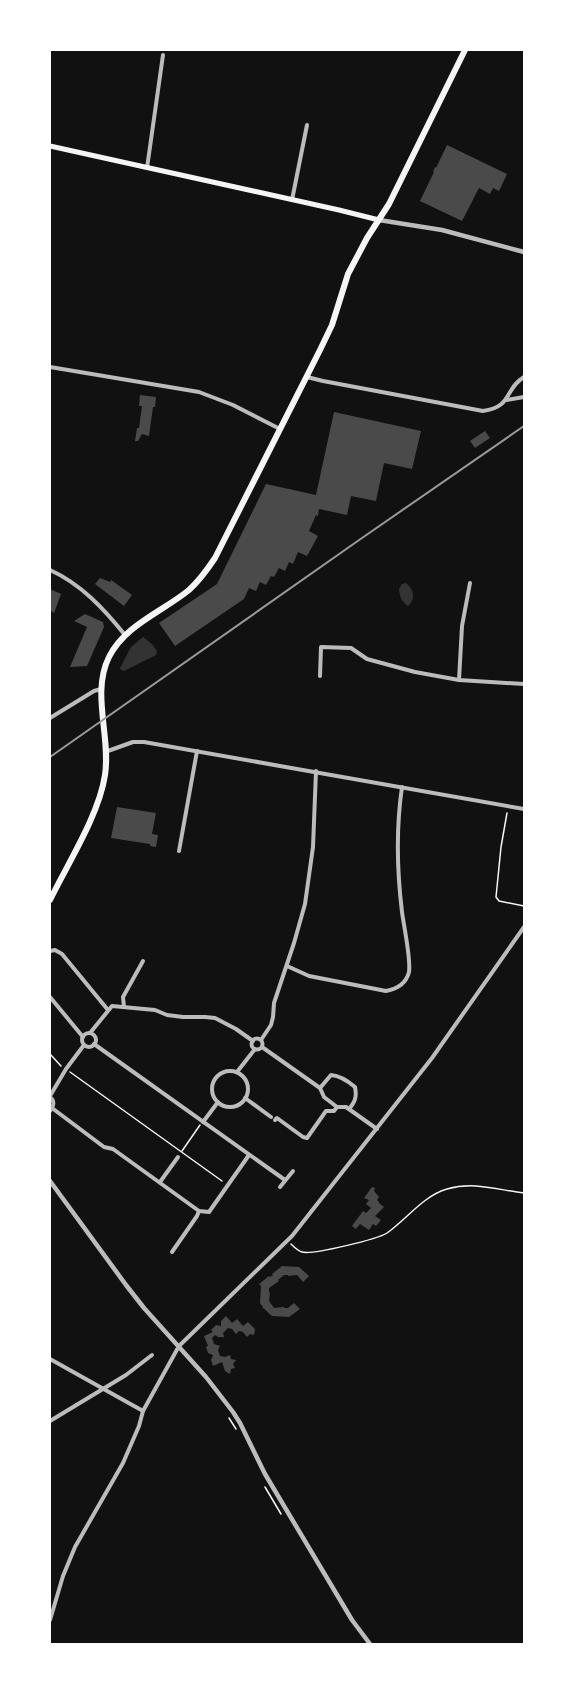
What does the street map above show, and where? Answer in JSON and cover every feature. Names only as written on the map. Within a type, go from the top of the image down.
[{"type":"main road","points":[[50,900],[95,807],[104,781],[105,741],[102,689],[109,657],[125,635],[188,590],[207,570],[237,516],[332,325],[348,274],[389,204],[465,50]]},
{"type":"main road","points":[[50,146],[379,220]]},
{"type":"street","points":[[147,168],[164,55]]},
{"type":"street","points":[[292,200],[308,124]]},
{"type":"street","points":[[379,220],[442,230],[525,252]]},
{"type":"street","points":[[50,367],[199,392],[233,405],[280,429]]},
{"type":"street","points":[[306,377],[479,411],[494,408],[506,400],[525,397]]},
{"type":"street","points":[[506,400],[514,384],[525,377]]},
{"type":"street","points":[[50,570],[64,576],[83,591],[125,635]]},
{"type":"street","points":[[459,680],[462,626],[470,583]]},
{"type":"street","points":[[320,676],[321,647],[351,648],[367,658],[415,672],[459,680],[525,684]]},
{"type":"street","points":[[50,718],[94,691],[102,689]]},
{"type":"street","points":[[105,752],[133,742],[144,742],[525,809]]},
{"type":"street","points":[[179,851],[197,751]]},
{"type":"street","points":[[262,1047],[261,1040],[271,1025],[274,1003],[299,925],[308,884],[313,846],[316,771]]},
{"type":"street","points":[[287,966],[309,976],[386,990],[399,987],[406,979],[409,969],[398,854],[402,787]]},
{"type":"street","points":[[50,1620],[63,1576],[75,1547],[123,1463],[143,1411],[178,1346],[288,1242],[460,1020],[525,927]]},
{"type":"street","points":[[50,951],[55,950],[62,954],[108,1010]]},
{"type":"street","points":[[124,1007],[123,997],[143,961]]},
{"type":"street","points":[[50,997],[82,1037],[84,1045]]},
{"type":"street","points":[[82,1037],[90,1033],[112,1006],[155,1010],[167,1015],[183,1017],[215,1018],[253,1041]]},
{"type":"street","points":[[90,1033],[95,1039],[94,1044]]},
{"type":"street","points":[[253,1041],[261,1040]]},
{"type":"street","points":[[253,1041],[252,1046],[255,1049]]},
{"type":"street","points":[[84,1045],[94,1044]]},
{"type":"street","points":[[94,1044],[285,1180]]},
{"type":"street","points":[[84,1045],[50,1097],[53,1101],[51,1109],[199,1211],[209,1212],[249,1155]]},
{"type":"street","points":[[262,1047],[321,1088],[324,1097],[337,1107],[346,1107],[377,1129]]},
{"type":"street","points":[[237,1072],[255,1049],[262,1047]]},
{"type":"street","points":[[233,1070],[237,1072],[247,1083],[248,1091],[245,1098],[240,1105],[234,1106],[226,1107],[218,1102],[213,1097],[212,1086],[219,1073],[233,1070]]},
{"type":"street","points":[[321,1088],[331,1075],[339,1076],[355,1087],[356,1100],[349,1109]]},
{"type":"street","points":[[245,1098],[273,1119],[277,1118],[307,1138],[326,1112],[334,1111],[337,1107]]},
{"type":"street","points":[[202,1122],[218,1102]]},
{"type":"street","points":[[160,1182],[178,1157]]},
{"type":"street","points":[[280,1187],[293,1171]]},
{"type":"street","points":[[50,1181],[144,1308],[206,1377],[240,1423],[265,1474],[352,1620],[370,1644]]},
{"type":"street","points":[[172,1252],[199,1211]]},
{"type":"street","points":[[50,1421],[126,1375],[152,1355]]},
{"type":"street","points":[[50,1359],[143,1411]]},
{"type":"path","points":[[508,806],[496,897],[499,901],[525,906]]},
{"type":"path","points":[[50,1054],[66,1070],[228,1185]]},
{"type":"path","points":[[182,1152],[202,1122]]},
{"type":"path","points":[[288,1242],[302,1252],[313,1252],[385,1235],[430,1197],[449,1188],[476,1185],[525,1192]]},
{"type":"shaded area","points":[[406,583],[413,594],[408,606],[401,599],[399,589],[402,584]]},
{"type":"shaded area","points":[[143,637],[152,644],[157,651],[156,655],[124,671],[121,670],[131,647]]},
{"type":"building","points":[[447,145],[507,174],[499,191],[493,188],[490,194],[479,188],[462,221],[420,201]]},
{"type":"building","points":[[140,395],[156,397],[155,407],[153,407],[149,436],[142,434],[138,441],[135,441],[142,406],[139,406]]},
{"type":"building","points":[[334,412],[421,431],[412,469],[384,463],[376,501],[351,496],[347,515],[319,509],[318,516],[316,515],[309,531],[318,536],[307,556],[298,552],[293,564],[289,562],[285,571],[279,568],[266,585],[260,582],[256,591],[249,588],[244,599],[175,646],[159,623],[217,584],[266,484],[316,495]]},
{"type":"building","points":[[485,431],[490,438],[475,448],[470,441]]},
{"type":"building","points":[[100,578],[110,582],[111,580],[132,595],[124,606],[95,584]]},
{"type":"building","points":[[50,589],[61,594],[54,613],[50,610]]},
{"type":"building","points":[[85,614],[103,622],[104,627],[87,666],[70,667],[87,627],[74,621]]},
{"type":"building","points":[[117,807],[156,813],[152,834],[158,835],[156,847],[111,838]]},
{"type":"building","points":[[372,1187],[375,1188],[374,1191],[379,1197],[377,1200],[384,1207],[375,1216],[381,1220],[376,1226],[373,1224],[369,1230],[360,1224],[356,1229],[352,1226],[363,1211],[366,1213],[371,1208],[366,1204],[369,1200],[364,1198]]},
{"type":"building","points":[[282,1266],[299,1267],[309,1276],[303,1282],[297,1275],[284,1275],[269,1288],[269,1301],[274,1308],[288,1308],[294,1303],[300,1309],[289,1317],[272,1316],[260,1303],[261,1286],[259,1284]]},
{"type":"building","points":[[226,1316],[232,1323],[237,1319],[243,1326],[248,1322],[255,1329],[254,1335],[250,1334],[247,1337],[243,1332],[239,1331],[236,1334],[228,1328],[223,1333],[224,1337],[215,1335],[212,1338],[214,1344],[220,1346],[218,1350],[220,1356],[230,1355],[231,1359],[236,1360],[233,1364],[235,1368],[231,1369],[230,1374],[225,1371],[222,1362],[213,1366],[211,1360],[213,1355],[208,1353],[204,1336],[213,1332],[211,1330],[216,1325],[221,1326],[221,1321]]},
{"type":"railway","points":[[50,757],[524,426]]}]
